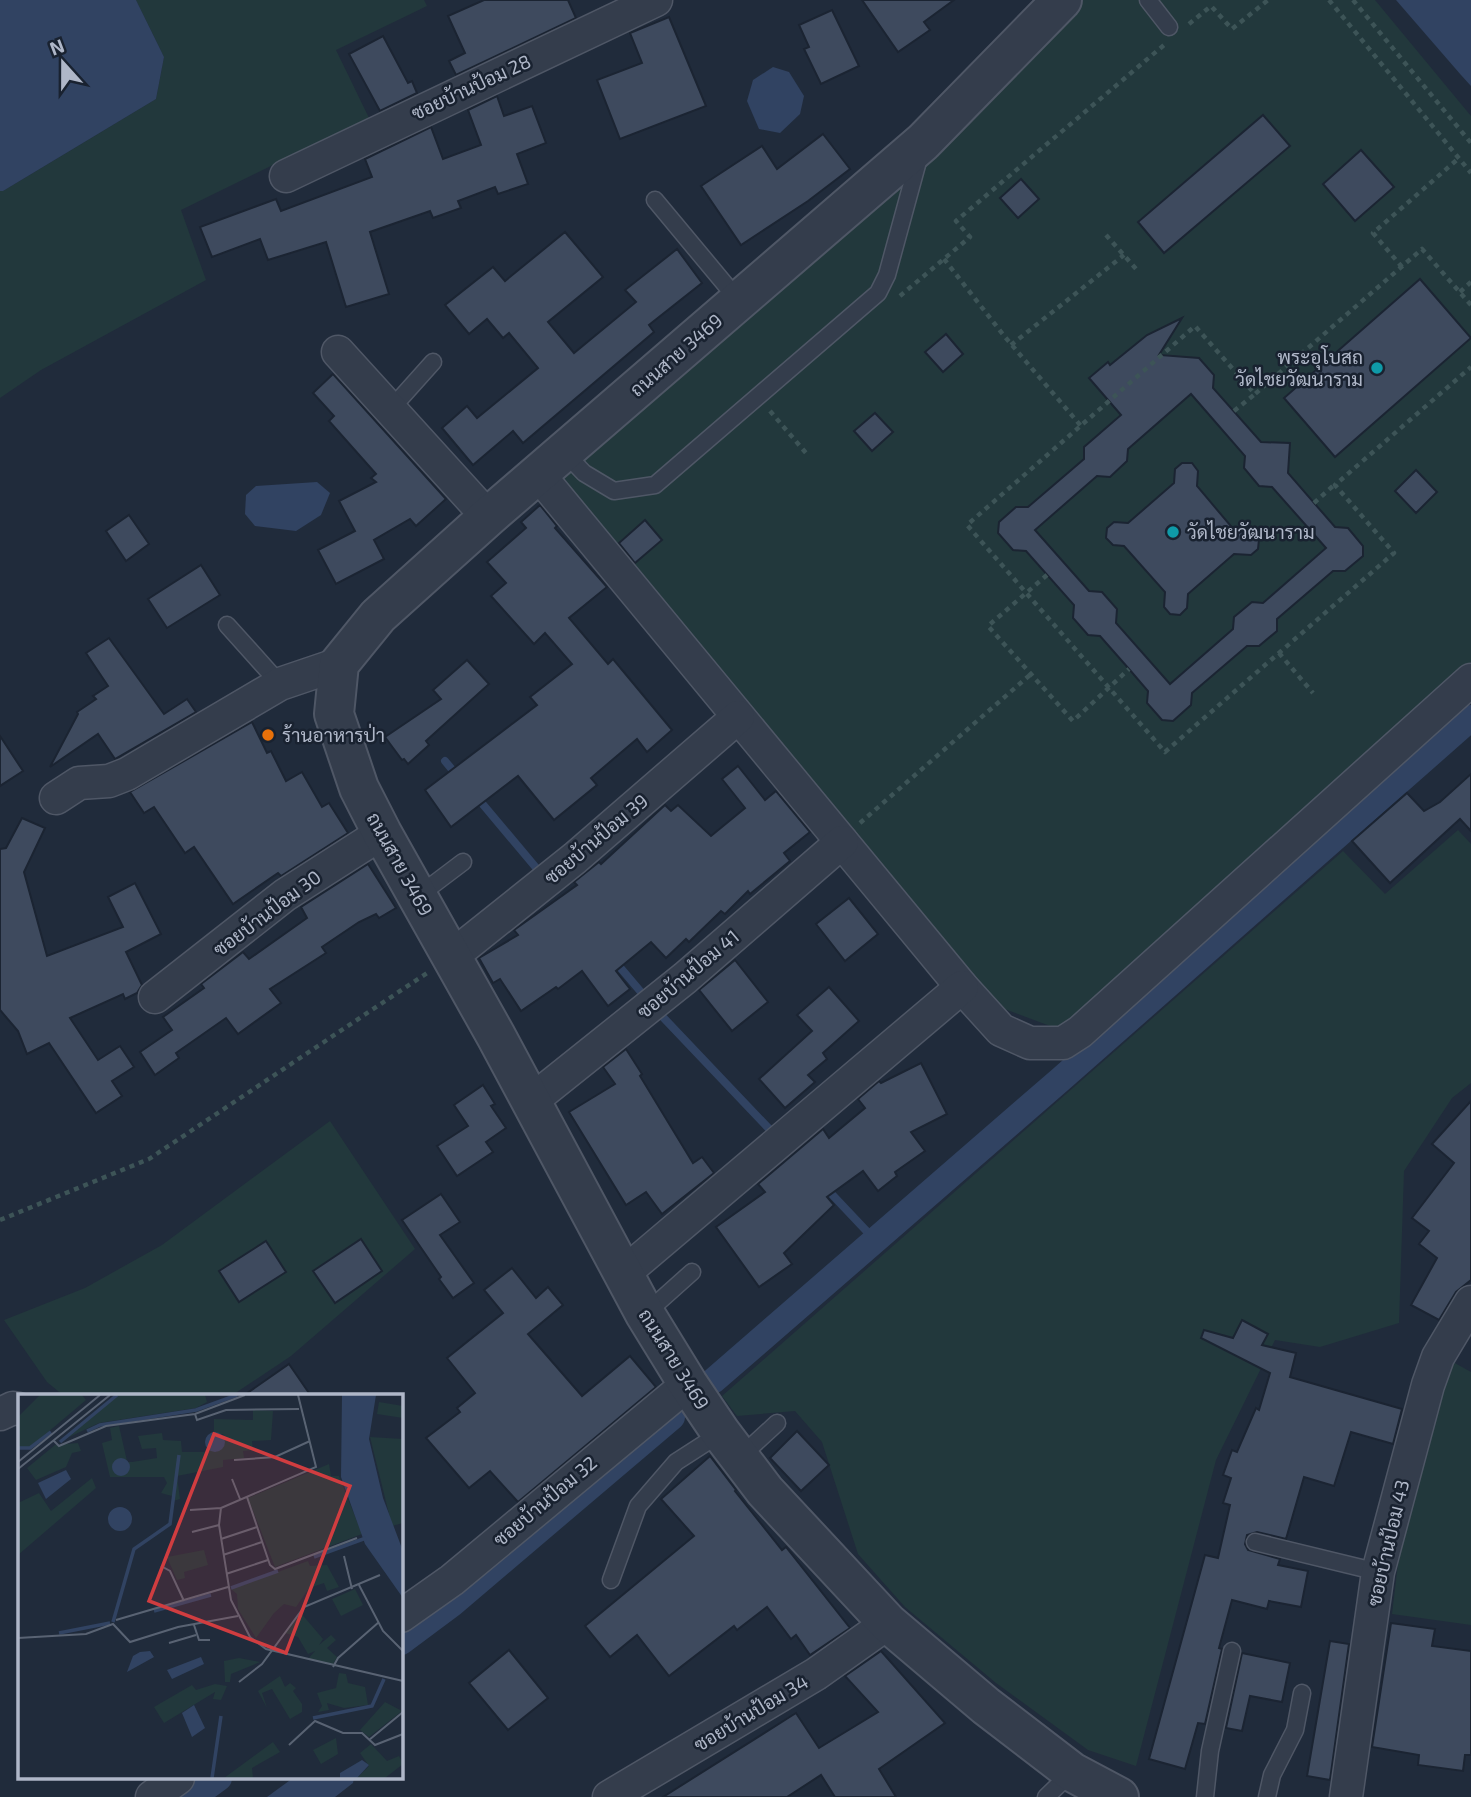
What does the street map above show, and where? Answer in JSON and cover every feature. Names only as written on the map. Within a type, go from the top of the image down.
[{"type":"street","name":"ซอยบ้านป้อม 28","points":[[286,176],[656,0]]},
{"type":"street","name":"ถนนสาย 3469","points":[[1062,0],[923,142],[488,517],[378,616],[339,664],[334,714],[359,788],[382,833],[645,1314],[730,1446],[765,1491],[888,1623],[986,1706],[1059,1784],[1119,1797]]},
{"type":"street","points":[[338,352],[488,517]]},
{"type":"street","points":[[551,463],[738,717],[848,835],[962,987],[1001,1030],[1030,1043],[1063,1043],[1080,1032],[1471,680]]},
{"type":"street","points":[[56,798],[79,783],[109,781],[127,774],[280,684],[339,664]]},
{"type":"street","name":"ซอยบ้านป้อม 39","points":[[451,957],[575,859],[738,717]]},
{"type":"street","name":"ซอยบ้านป้อม 30","points":[[155,997],[285,895],[382,833]]},
{"type":"street","name":"ซอยบ้านป้อม 41","points":[[530,1102],[685,978],[848,835]]},
{"type":"street","points":[[623,1274],[962,987]]},
{"type":"street","name":"ซอยบ้านป้อม 43","points":[[1346,1797],[1378,1572],[1428,1385],[1438,1357],[1471,1302]]},
{"type":"street","name":"ซอยบ้านป้อม 32","points":[[402,1615],[452,1580],[688,1384]]},
{"type":"street","points":[[0,1415],[13,1408],[18,1409]]},
{"type":"street","name":"ซอยบ้านป้อม 34","points":[[609,1797],[816,1674],[888,1623]]},
{"type":"street","points":[[152,1797],[175,1780]]},
{"type":"lane","points":[[1148,0],[1177,27]]},
{"type":"lane","points":[[551,463],[584,473],[614,491],[655,485],[878,293],[887,275],[923,142]]},
{"type":"lane","points":[[655,200],[739,301]]},
{"type":"lane","points":[[390,410],[433,362]]},
{"type":"lane","points":[[227,625],[280,684]]},
{"type":"lane","points":[[418,896],[463,862]]},
{"type":"lane","points":[[645,1314],[692,1272]]},
{"type":"lane","points":[[611,1580],[638,1506],[676,1462],[730,1446],[777,1423]]},
{"type":"lane","points":[[1255,1542],[1378,1572]]},
{"type":"lane","points":[[1205,1797],[1210,1751],[1232,1651]]},
{"type":"lane","points":[[1268,1797],[1272,1775],[1295,1730],[1302,1693]]},
{"type":"path","points":[[1177,27],[1211,6],[1232,29],[1268,0]]},
{"type":"path","points":[[1329,0],[1471,173]]},
{"type":"path","points":[[1353,0],[1471,143]]},
{"type":"path","points":[[878,293],[895,300],[970,237],[957,221],[1165,44]]},
{"type":"path","points":[[1402,267],[1373,233],[1459,158]]},
{"type":"path","points":[[1106,235],[1138,271]]},
{"type":"path","points":[[1234,411],[1422,249],[1471,305]]},
{"type":"path","points":[[1011,345],[1124,255]]},
{"type":"path","points":[[944,259],[1011,345],[1081,426]]},
{"type":"path","points":[[1460,292],[1471,282]]},
{"type":"path","points":[[1255,394],[1195,326],[967,525],[1166,752],[1394,553],[1335,485]]},
{"type":"path","points":[[1314,503],[1471,367]]},
{"type":"path","points":[[757,397],[807,453]]},
{"type":"path","points":[[1046,575],[988,626],[1073,721],[1129,669]]},
{"type":"path","points":[[1279,653],[1312,693]]},
{"type":"path","points":[[848,835],[1031,674]]},
{"type":"path","points":[[0,1220],[149,1159],[451,957]]},
{"type":"green space","points":[[136,0],[424,0],[427,6],[336,50],[369,118],[181,210],[206,280],[41,370],[0,398],[0,191],[156,99],[164,57]]},
{"type":"green space","points":[[1070,0],[1375,0],[1471,116],[1471,662],[1061,1030],[991,1004],[548,475]]},
{"type":"green space","points":[[1458,830],[1471,844],[1471,1083],[1452,1098],[1404,1171],[1399,1323],[1320,1347],[1275,1340],[1216,1460],[1136,1766],[1088,1750],[996,1683],[905,1607],[858,1554],[822,1442],[795,1411],[737,1416],[722,1396],[1343,851],[1385,894]]},
{"type":"green space","points":[[330,1121],[415,1249],[291,1356],[234,1394],[62,1394],[47,1382],[4,1320],[85,1288],[162,1245]]},
{"type":"green space","points":[[1453,1362],[1471,1372],[1471,1625],[1392,1614],[1402,1531],[1440,1392]]},
{"type":"water","points":[[0,0],[136,0],[164,57],[156,99],[3,191],[0,191]]},
{"type":"water","points":[[1396,0],[1471,0],[1471,86],[1461,75]]},
{"type":"water","points":[[773,67],[789,72],[804,96],[800,114],[780,133],[759,129],[747,101],[753,80]]},
{"type":"water","points":[[317,482],[330,493],[321,515],[296,531],[255,526],[245,514],[246,495],[256,486]]},
{"type":"water","points":[[290,1780],[354,1780],[335,1797],[267,1797]]},
{"type":"building","points":[[484,0],[568,0],[576,18],[456,75],[449,61],[465,53],[448,16]]},
{"type":"building","points":[[862,0],[954,0],[924,22],[930,30],[898,52]]},
{"type":"building","points":[[832,10],[859,66],[821,84],[804,49],[809,47],[799,25]]},
{"type":"building","points":[[669,17],[706,106],[620,139],[597,80],[642,63],[630,33]]},
{"type":"building","points":[[383,36],[408,83],[412,81],[417,93],[380,111],[349,54]]},
{"type":"building","points":[[497,96],[504,116],[532,106],[546,143],[517,154],[528,184],[498,194],[495,187],[458,201],[461,208],[433,218],[430,211],[370,232],[389,294],[346,307],[326,242],[268,260],[260,239],[212,257],[200,227],[276,199],[281,211],[372,177],[365,159],[431,127],[443,159],[481,145],[468,110]]},
{"type":"building","points":[[1263,115],[1290,146],[1164,253],[1138,222]]},
{"type":"building","points":[[823,134],[850,169],[808,201],[741,245],[701,186],[762,146],[777,169]]},
{"type":"building","points":[[1361,150],[1394,187],[1355,221],[1323,184]]},
{"type":"building","points":[[1021,179],[1039,199],[1018,218],[1000,198]]},
{"type":"building","points":[[565,232],[603,277],[548,322],[574,353],[636,302],[625,290],[677,249],[702,283],[649,325],[654,332],[523,443],[513,431],[473,465],[442,428],[467,406],[477,418],[538,368],[509,333],[503,338],[487,319],[469,334],[445,305],[493,267],[505,281]]},
{"type":"building","name":"พระอุโบสถ วัดไชยวัฒนาราม","points":[[1420,279],[1471,338],[1335,457],[1284,398]]},
{"type":"building","points":[[1182,318],[1159,355],[1199,358],[1214,375],[1213,388],[1261,442],[1290,443],[1288,473],[1335,527],[1348,528],[1363,546],[1363,556],[1345,571],[1333,571],[1277,619],[1277,631],[1259,646],[1247,646],[1192,693],[1191,705],[1173,721],[1162,720],[1147,703],[1148,691],[1129,669],[1100,636],[1088,635],[1073,618],[1074,605],[1026,551],[1013,550],[998,533],[999,522],[1016,507],[1028,507],[1084,459],[1084,447],[1121,415],[1089,378],[1147,335]],"holes":[[[1191,394],[1245,456],[1244,468],[1259,486],[1272,487],[1326,548],[1263,603],[1252,602],[1234,617],[1233,629],[1170,684],[1116,623],[1117,609],[1102,592],[1089,591],[1035,530],[1097,476],[1110,477],[1127,461],[1128,449]]]},
{"type":"building","points":[[946,334],[963,354],[943,372],[925,352]]},
{"type":"building","points":[[333,374],[446,499],[416,526],[410,519],[374,540],[384,559],[336,584],[318,550],[355,531],[339,501],[376,482],[371,478],[376,474],[329,421],[334,416],[313,393]]},
{"type":"building","points":[[875,413],[893,432],[872,451],[854,431]]},
{"type":"building","points":[[1182,463],[1192,463],[1198,471],[1197,486],[1235,531],[1252,532],[1259,539],[1258,549],[1251,555],[1234,554],[1188,594],[1187,608],[1180,615],[1170,614],[1164,607],[1165,592],[1124,546],[1113,545],[1106,538],[1107,528],[1114,522],[1128,523],[1174,483],[1175,469]]},
{"type":"building","points":[[1416,470],[1437,492],[1416,513],[1395,491]]},
{"type":"building","points":[[540,505],[557,526],[555,528],[607,587],[569,618],[608,664],[613,659],[672,730],[647,752],[637,739],[591,778],[597,785],[554,820],[518,776],[451,827],[425,790],[537,705],[530,697],[572,664],[545,633],[534,644],[491,596],[506,583],[487,562],[526,528],[521,522]]},
{"type":"building","points":[[129,515],[149,544],[126,561],[106,531]]},
{"type":"building","points":[[645,520],[662,540],[635,563],[619,543]]},
{"type":"building","points":[[201,565],[220,595],[167,628],[148,599]]},
{"type":"building","points":[[109,638],[164,714],[187,699],[196,712],[115,759],[98,734],[50,767],[77,712],[96,699],[93,696],[108,686],[86,653]]},
{"type":"building","points":[[467,660],[489,684],[426,741],[429,745],[408,764],[385,737],[441,699],[433,690]]},
{"type":"building","points":[[252,722],[267,753],[271,751],[286,781],[302,772],[322,807],[329,803],[348,833],[281,876],[278,873],[233,904],[194,847],[185,853],[154,807],[144,813],[130,792]]},
{"type":"building","points":[[0,736],[23,771],[0,786]]},
{"type":"building","points":[[738,766],[765,800],[776,791],[810,832],[784,853],[790,861],[750,894],[748,891],[725,914],[721,911],[689,942],[686,939],[666,958],[651,942],[616,971],[630,989],[608,1006],[582,971],[521,1011],[500,979],[493,983],[479,958],[518,935],[514,930],[577,885],[574,882],[599,862],[601,864],[665,805],[671,811],[678,805],[711,836],[745,808],[722,779]]},
{"type":"building","points":[[1471,774],[1471,831],[1460,819],[1390,883],[1352,841],[1407,793],[1424,811],[1440,802]]},
{"type":"building","points":[[22,818],[45,828],[24,872],[47,956],[123,927],[108,897],[135,883],[161,934],[126,952],[142,985],[137,993],[125,999],[123,994],[70,1018],[98,1060],[120,1046],[134,1067],[112,1081],[122,1096],[96,1113],[49,1043],[27,1054],[18,1031],[0,1010],[0,849],[6,848]]},
{"type":"building","points":[[368,864],[396,908],[379,918],[376,914],[359,922],[322,947],[326,953],[270,989],[281,1003],[238,1034],[226,1018],[176,1053],[179,1058],[155,1075],[140,1052],[172,1030],[163,1017],[204,988],[201,984],[243,952],[249,959],[307,918],[301,907]]},
{"type":"building","points":[[849,898],[878,934],[845,961],[816,924]]},
{"type":"building","points":[[735,960],[768,1002],[732,1031],[699,990]]},
{"type":"building","points":[[829,987],[859,1021],[823,1053],[827,1059],[808,1075],[815,1082],[785,1108],[759,1079],[812,1031],[797,1015]]},
{"type":"building","points":[[626,1049],[693,1163],[702,1157],[714,1173],[662,1214],[646,1192],[626,1205],[569,1112],[615,1084],[603,1067]]},
{"type":"building","points":[[921,1063],[947,1114],[911,1132],[925,1151],[895,1172],[897,1176],[878,1191],[863,1171],[827,1197],[834,1205],[784,1253],[792,1264],[759,1287],[716,1227],[765,1192],[758,1184],[823,1129],[829,1138],[865,1108],[858,1099],[879,1081],[881,1083]]},
{"type":"building","points":[[483,1085],[495,1104],[491,1106],[506,1128],[486,1142],[493,1152],[457,1176],[437,1146],[468,1126],[454,1105]]},
{"type":"building","points":[[1471,1101],[1471,1280],[1456,1292],[1439,1320],[1411,1305],[1437,1258],[1419,1244],[1429,1231],[1412,1218],[1454,1163],[1432,1144]]},
{"type":"building","points":[[441,1194],[460,1222],[440,1235],[474,1283],[453,1298],[402,1220]]},
{"type":"building","points":[[361,1239],[382,1271],[335,1303],[313,1271]]},
{"type":"building","points":[[266,1241],[286,1272],[239,1302],[219,1271]]},
{"type":"building","points":[[512,1268],[536,1298],[548,1287],[563,1305],[528,1334],[582,1396],[630,1356],[656,1387],[518,1502],[490,1471],[469,1488],[426,1438],[460,1412],[457,1408],[475,1393],[447,1358],[503,1313],[484,1290]]},
{"type":"building","points":[[1242,1320],[1268,1334],[1262,1345],[1296,1353],[1290,1377],[1402,1409],[1393,1444],[1351,1432],[1334,1486],[1304,1477],[1286,1539],[1257,1532],[1247,1535],[1245,1544],[1248,1550],[1280,1559],[1278,1565],[1308,1571],[1301,1607],[1269,1601],[1267,1609],[1232,1600],[1219,1648],[1222,1649],[1205,1724],[1198,1723],[1185,1769],[1149,1759],[1205,1555],[1218,1558],[1230,1505],[1223,1503],[1231,1478],[1223,1475],[1232,1450],[1237,1452],[1256,1408],[1259,1410],[1270,1373],[1201,1338],[1204,1330],[1233,1338]]},
{"type":"building","points":[[289,1364],[310,1394],[246,1394]]},
{"type":"building","points":[[797,1431],[829,1465],[801,1491],[770,1458]]},
{"type":"building","points":[[710,1456],[782,1550],[786,1547],[850,1628],[810,1655],[796,1635],[791,1639],[767,1607],[737,1630],[734,1626],[669,1676],[637,1635],[610,1657],[585,1626],[694,1536],[661,1499]]},
{"type":"building","points":[[1391,1623],[1435,1629],[1432,1646],[1471,1651],[1471,1755],[1465,1755],[1463,1771],[1418,1765],[1419,1755],[1372,1747]]},
{"type":"building","points":[[1330,1641],[1349,1644],[1330,1780],[1307,1776]]},
{"type":"building","points":[[509,1650],[548,1698],[508,1730],[469,1683]]},
{"type":"building","points":[[881,1651],[945,1723],[879,1769],[896,1797],[835,1797],[821,1775],[787,1797],[663,1797],[796,1713],[819,1748],[878,1712],[845,1676]]},
{"type":"building","points":[[1242,1653],[1290,1663],[1282,1702],[1250,1696],[1242,1731],[1226,1728]]},
{"type":"waterway","points":[[713,1381],[1471,718]]},
{"type":"waterway","points":[[445,761],[459,778]]},
{"type":"waterway","points":[[475,795],[543,876]]},
{"type":"waterway","points":[[613,959],[646,998]]},
{"type":"waterway","points":[[659,1013],[775,1135]]},
{"type":"waterway","points":[[824,1186],[875,1240]]},
{"type":"waterway","points":[[402,1641],[452,1604],[672,1417]]},
{"type":"waterway","points":[[193,1797],[216,1780]]},
{"type":"place","name":"พระอุโบสถ วัดไชยวัฒนาราม","points":[[1377,368]]},
{"type":"place","name":"วัดไชยวัฒนาราม","points":[[1173,532]]},
{"type":"place","name":"ร้านอาหารป่า","points":[[268,735]]}]
